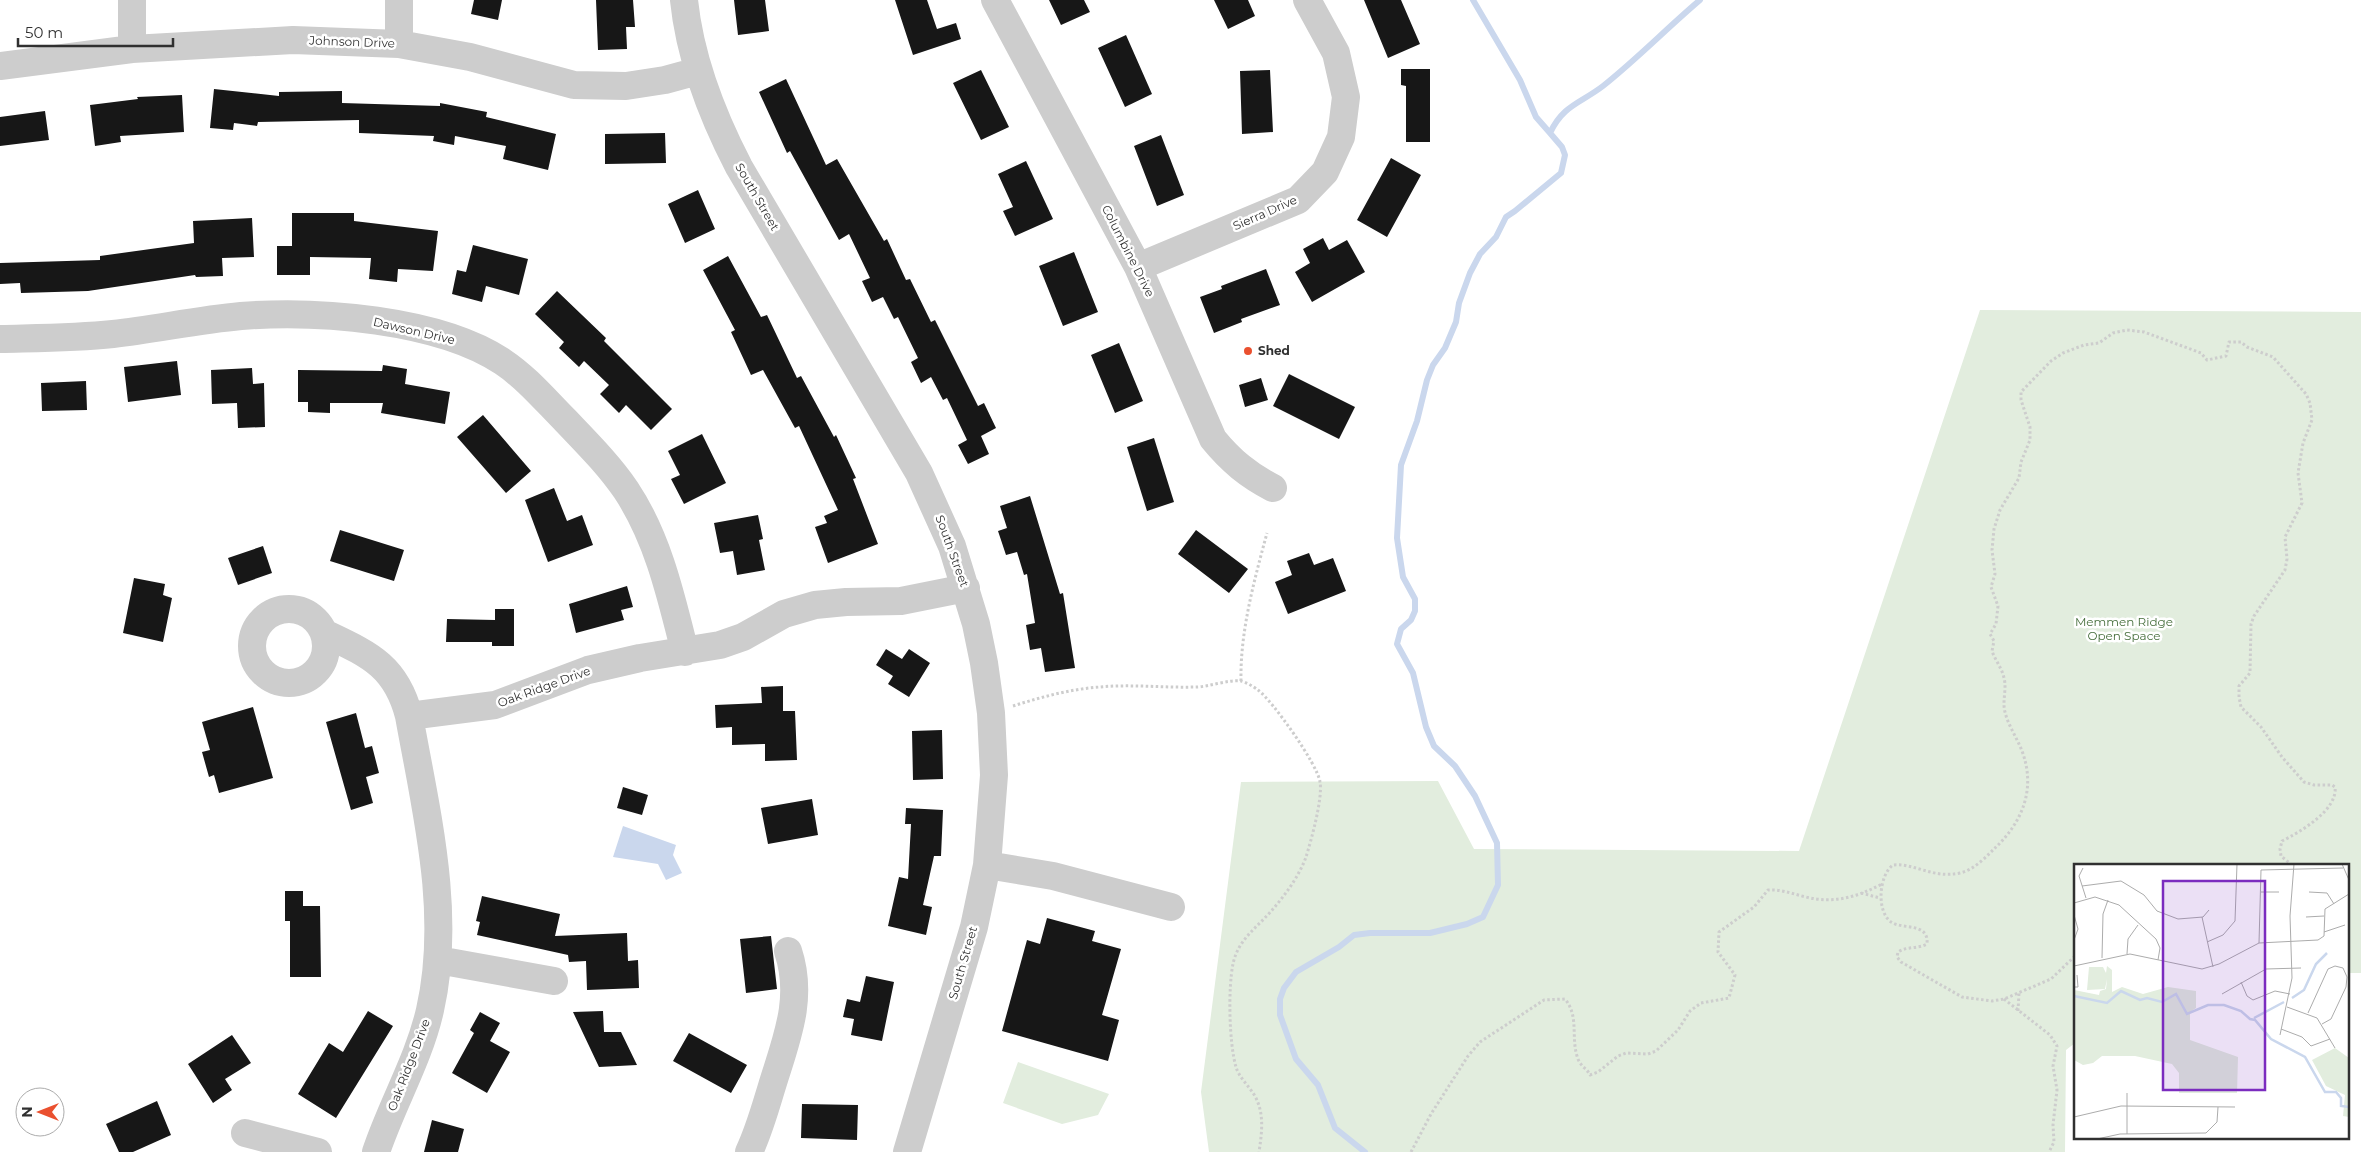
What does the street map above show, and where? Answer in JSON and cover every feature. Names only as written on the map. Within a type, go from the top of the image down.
[{"type":"street","points":[[132,0],[132,49]]},
{"type":"street","points":[[399,0],[399,44]]},
{"type":"street","name":"South Street","points":[[684,0],[698,71],[715,118],[739,167],[919,473],[952,546],[966,588],[984,663],[991,713],[994,775],[987,865],[968,945],[907,1152]]},
{"type":"street","name":"Columbine Drive","points":[[996,0],[1138,267],[1213,439],[1233,463],[1251,477],[1273,488]]},
{"type":"street","name":"Sierra Drive","points":[[1138,267],[1298,200],[1325,172],[1341,137],[1346,97],[1336,53],[1307,0]]},
{"type":"street","name":"Johnson Drive","points":[[0,66],[132,49],[293,40],[399,44],[470,57],[574,85],[626,86],[665,80],[698,71]]},
{"type":"street","name":"Dawson Drive","points":[[0,339],[91,336],[240,316],[287,314],[347,318],[410,328],[455,340],[481,350],[503,362],[534,387],[597,454],[626,491],[660,562],[685,652]]},
{"type":"street","name":"Oak Ridge Drive","points":[[376,1152],[424,1032],[435,984],[438,960],[438,909],[433,858],[409,716],[495,705],[588,670],[640,658],[685,652],[732,642],[784,614],[815,605],[846,602],[901,601],[966,588]]},
{"type":"street","points":[[324,633],[367,653],[380,663],[396,682],[409,716]]},
{"type":"street","points":[[987,865],[1053,876],[1171,908]]},
{"type":"street","points":[[749,1152],[758,1133],[790,1031],[794,1011],[794,975],[788,951]]},
{"type":"street","points":[[438,960],[554,981]]},
{"type":"street","points":[[245,1133],[318,1152]]},
{"type":"path","points":[[2074,957],[2051,980],[2004,999],[1983,1001],[1962,997],[1901,962],[1897,957],[1898,952],[1903,949],[1921,947],[1927,944],[1927,938],[1924,932],[1892,922],[1887,916],[1880,898],[1882,884],[1889,868],[1893,865],[1901,864],[1939,874],[1961,873],[1976,866],[2004,839],[2017,823],[2023,811],[2026,796],[2023,754],[2005,713],[2004,678],[1992,651],[1994,641],[1990,634],[1996,624],[1998,606],[1991,588],[1995,574],[1992,550],[1994,529],[2000,510],[2019,478],[2022,462],[2030,440],[2030,427],[2021,400],[2022,392],[2051,361],[2063,353],[2084,345],[2099,343],[2113,333],[2127,330],[2144,332],[2201,353],[2208,360],[2226,356],[2230,342],[2242,342],[2247,347],[2273,358],[2306,394],[2310,403],[2312,420],[2303,443],[2298,473],[2302,503],[2285,537],[2287,560],[2285,570],[2273,590],[2263,601],[2251,624],[2250,673],[2239,686],[2241,707],[2261,727],[2277,751],[2304,782],[2314,786],[2332,785],[2335,787],[2335,794],[2331,803],[2311,824],[2282,841],[2281,856],[2291,864]]},
{"type":"path","points":[[1241,681],[1242,647],[1257,569],[1268,533]]},
{"type":"path","points":[[991,713],[1071,691],[1101,687],[1196,687],[1241,681],[1259,690],[1278,712],[1309,758],[1320,782],[1312,835],[1305,858],[1296,878],[1273,910],[1238,948],[1233,964],[1230,1002],[1236,1068],[1254,1094],[1260,1107],[1263,1124],[1259,1152]]},
{"type":"path","points":[[1411,1152],[1431,1114],[1468,1056],[1480,1042],[1528,1009],[1544,1000],[1564,999],[1570,1006],[1574,1017],[1577,1057],[1581,1067],[1589,1071],[1590,1075],[1598,1072],[1618,1056],[1626,1053],[1648,1054],[1656,1051],[1678,1030],[1690,1011],[1701,1003],[1728,998],[1735,976],[1718,952],[1719,932],[1754,907],[1768,890],[1776,889],[1822,901],[1845,899],[1882,884]]},
{"type":"path","points":[[1860,893],[1880,898]]},
{"type":"path","points":[[2018,1011],[2019,993]]},
{"type":"path","points":[[2004,999],[2050,1035],[2057,1046],[2053,1066],[2056,1090],[2053,1126],[2054,1142],[2049,1152]]},
{"type":"green space","name":"Memmen Ridge Open Space","points":[[1980,310],[2361,312],[2361,973],[2348,973],[2348,864],[2074,864],[2074,1044],[2066,1050],[2065,1152],[1209,1152],[1201,1092],[1241,782],[1438,781],[1474,849],[1799,851]]},
{"type":"green space","points":[[1018,1062],[1109,1094],[1098,1115],[1062,1124],[1003,1103]]},
{"type":"water","points":[[623,826],[676,845],[673,855],[682,873],[666,880],[658,864],[613,857]]},
{"type":"building","points":[[474,0],[502,0],[498,20],[471,14]]},
{"type":"building","points":[[596,0],[633,0],[635,27],[626,27],[627,49],[598,50]]},
{"type":"building","points":[[734,0],[765,0],[769,31],[738,35]]},
{"type":"building","points":[[895,0],[927,0],[937,29],[956,23],[961,39],[913,55]]},
{"type":"building","points":[[1049,0],[1084,0],[1090,12],[1061,25]]},
{"type":"building","points":[[1214,0],[1248,0],[1255,16],[1228,29]]},
{"type":"building","points":[[1364,0],[1401,0],[1420,44],[1388,58]]},
{"type":"building","points":[[1126,35],[1152,94],[1125,107],[1098,48]]},
{"type":"building","points":[[1401,69],[1430,69],[1430,142],[1406,142],[1406,86],[1401,85]]},
{"type":"building","points":[[981,70],[1009,127],[981,140],[953,83]]},
{"type":"building","points":[[1270,70],[1273,132],[1242,134],[1240,71]]},
{"type":"building","points":[[786,79],[826,165],[837,159],[884,241],[887,239],[906,280],[910,279],[931,322],[935,320],[978,406],[984,403],[996,428],[981,436],[989,454],[968,464],[958,445],[967,440],[947,398],[943,400],[931,377],[921,383],[911,362],[918,358],[898,317],[894,319],[883,297],[872,302],[862,281],[870,278],[849,234],[839,240],[790,151],[787,153],[759,92]]},
{"type":"building","points":[[214,89],[279,96],[279,92],[342,91],[342,103],[440,106],[440,103],[487,112],[486,117],[556,134],[548,170],[503,159],[506,146],[455,136],[454,145],[433,141],[434,136],[359,133],[359,120],[258,122],[257,126],[234,123],[233,130],[210,128]]},
{"type":"building","points":[[182,95],[184,132],[120,136],[121,142],[95,146],[90,105],[138,99],[137,97]]},
{"type":"building","points":[[45,111],[49,140],[0,146],[0,117]]},
{"type":"building","points":[[665,133],[666,163],[605,164],[605,134]]},
{"type":"building","points":[[1161,135],[1184,195],[1157,206],[1134,146]]},
{"type":"building","points":[[1391,158],[1421,175],[1387,237],[1357,220]]},
{"type":"building","points":[[1026,161],[1053,219],[1015,236],[1003,211],[1013,207],[998,174]]},
{"type":"building","points":[[698,190],[715,229],[685,243],[668,204]]},
{"type":"building","points":[[292,213],[354,213],[354,221],[438,231],[433,271],[398,269],[397,282],[369,279],[371,258],[310,257],[310,275],[277,275],[277,246],[292,246]]},
{"type":"building","points":[[252,218],[254,257],[222,258],[223,276],[196,277],[195,275],[88,291],[21,293],[20,283],[0,284],[0,263],[100,260],[100,256],[194,243],[193,221]]},
{"type":"building","points":[[1323,238],[1329,250],[1347,240],[1365,272],[1312,302],[1295,272],[1310,263],[1303,249]]},
{"type":"building","points":[[473,245],[528,259],[519,295],[486,286],[482,302],[452,294],[457,270],[466,272]]},
{"type":"building","points":[[1074,252],[1098,312],[1063,326],[1039,266]]},
{"type":"building","points":[[728,256],[761,317],[767,315],[797,378],[801,376],[834,437],[836,435],[856,478],[853,479],[878,544],[828,563],[815,527],[827,523],[824,516],[838,510],[799,426],[795,428],[763,370],[751,375],[731,332],[735,330],[703,270]]},
{"type":"building","points":[[1266,269],[1280,305],[1241,319],[1242,322],[1214,333],[1200,297],[1222,289],[1221,286]]},
{"type":"building","points":[[557,291],[606,338],[604,341],[672,409],[651,430],[626,405],[619,413],[600,394],[609,385],[584,361],[579,367],[559,348],[564,342],[535,314]]},
{"type":"building","points":[[1119,343],[1143,401],[1115,413],[1091,355]]},
{"type":"building","points":[[177,361],[181,395],[128,402],[124,367]]},
{"type":"building","points":[[383,365],[407,369],[405,384],[450,392],[445,424],[381,413],[383,403],[330,403],[330,413],[308,412],[308,402],[298,402],[298,370],[382,371]]},
{"type":"building","points":[[252,368],[253,384],[264,383],[265,427],[238,428],[237,403],[212,404],[211,370]]},
{"type":"building","points":[[1289,374],[1355,407],[1339,439],[1273,406]]},
{"type":"building","points":[[1261,378],[1268,400],[1245,407],[1239,385]]},
{"type":"building","points":[[86,381],[87,410],[42,411],[41,383]]},
{"type":"building","points":[[483,415],[531,471],[506,493],[457,437]]},
{"type":"building","points":[[702,434],[726,483],[684,504],[671,479],[680,475],[668,451]]},
{"type":"building","points":[[1154,438],[1174,502],[1147,511],[1127,447]]},
{"type":"building","points":[[554,488],[567,521],[582,515],[593,545],[548,562],[525,500]]},
{"type":"building","points":[[1030,496],[1060,594],[1063,593],[1075,668],[1045,672],[1041,648],[1030,650],[1026,625],[1035,623],[1027,574],[1024,575],[1017,552],[1006,555],[998,531],[1007,528],[1000,506]]},
{"type":"building","points":[[758,515],[763,539],[759,540],[765,570],[737,575],[733,551],[720,553],[714,523]]},
{"type":"building","points":[[340,530],[404,550],[394,581],[330,561]]},
{"type":"building","points":[[1196,530],[1248,569],[1229,593],[1178,554]]},
{"type":"building","points":[[263,546],[272,573],[238,585],[228,558]]},
{"type":"building","points":[[1309,553],[1314,565],[1333,558],[1346,591],[1288,614],[1275,582],[1292,575],[1287,561]]},
{"type":"building","points":[[134,578],[165,584],[163,595],[172,598],[163,642],[123,633]]},
{"type":"building","points":[[627,586],[633,607],[621,610],[624,620],[576,633],[569,604]]},
{"type":"building","points":[[495,609],[514,609],[514,646],[492,646],[492,642],[446,642],[447,619],[495,620]]},
{"type":"building","points":[[886,649],[902,659],[909,649],[930,663],[909,697],[888,684],[893,676],[876,665]]},
{"type":"building","points":[[783,686],[783,711],[795,711],[797,760],[765,761],[765,744],[732,745],[732,727],[716,728],[715,705],[762,703],[761,687]]},
{"type":"building","points":[[253,707],[273,778],[219,793],[214,775],[209,777],[202,752],[210,750],[202,722]]},
{"type":"building","points":[[356,713],[365,748],[372,746],[379,773],[366,777],[373,803],[351,810],[326,722]]},
{"type":"building","points":[[942,730],[943,779],[913,780],[912,731]]},
{"type":"building","points":[[623,787],[648,795],[642,815],[617,808]]},
{"type":"building","points":[[812,799],[818,835],[768,844],[761,808]]},
{"type":"building","points":[[906,808],[943,810],[941,856],[934,856],[923,905],[932,907],[926,935],[888,926],[899,877],[908,879],[911,824],[905,824]]},
{"type":"building","points":[[285,891],[303,891],[303,906],[320,906],[321,977],[290,977],[290,921],[285,921]]},
{"type":"building","points":[[482,896],[560,914],[555,936],[627,933],[628,961],[638,960],[639,988],[587,990],[586,961],[569,962],[568,955],[477,935],[480,922],[476,921]]},
{"type":"building","points":[[1047,918],[1095,931],[1092,941],[1121,949],[1102,1015],[1119,1020],[1108,1061],[1002,1031],[1027,940],[1040,944]]},
{"type":"building","points":[[771,936],[777,989],[746,993],[740,939]]},
{"type":"building","points":[[866,976],[894,982],[882,1041],[851,1035],[854,1019],[843,1017],[847,999],[860,1002]]},
{"type":"building","points":[[368,1011],[393,1026],[336,1118],[298,1094],[329,1043],[343,1052]]},
{"type":"building","points":[[603,1011],[604,1032],[621,1032],[637,1065],[599,1067],[573,1012]]},
{"type":"building","points":[[480,1012],[500,1023],[490,1041],[510,1052],[487,1093],[452,1073],[474,1033],[470,1030]]},
{"type":"building","points":[[689,1033],[747,1065],[731,1093],[673,1061]]},
{"type":"building","points":[[232,1035],[251,1063],[225,1079],[232,1090],[213,1103],[188,1064]]},
{"type":"building","points":[[157,1101],[171,1135],[133,1152],[119,1152],[106,1124]]},
{"type":"building","points":[[802,1104],[858,1105],[857,1140],[801,1138]]},
{"type":"building","points":[[432,1120],[464,1129],[458,1152],[424,1152]]},
{"type":"waterway","points":[[1473,0],[1520,80],[1536,117],[1550,133]]},
{"type":"waterway","points":[[1365,1152],[1335,1128],[1318,1085],[1296,1059],[1280,1015],[1280,999],[1284,988],[1296,972],[1339,947],[1354,935],[1370,933],[1430,933],[1467,924],[1483,917],[1498,885],[1497,843],[1475,796],[1455,766],[1434,746],[1426,727],[1413,673],[1397,644],[1401,629],[1411,620],[1415,611],[1415,599],[1403,577],[1397,538],[1401,465],[1417,421],[1427,380],[1433,365],[1445,348],[1456,322],[1459,303],[1470,273],[1480,254],[1496,237],[1506,217],[1561,173],[1565,155],[1562,147],[1550,133],[1555,124],[1573,105],[1595,92],[1616,76],[1700,0]]},
{"type":"place","name":"Shed","points":[[1248,351]]}]
